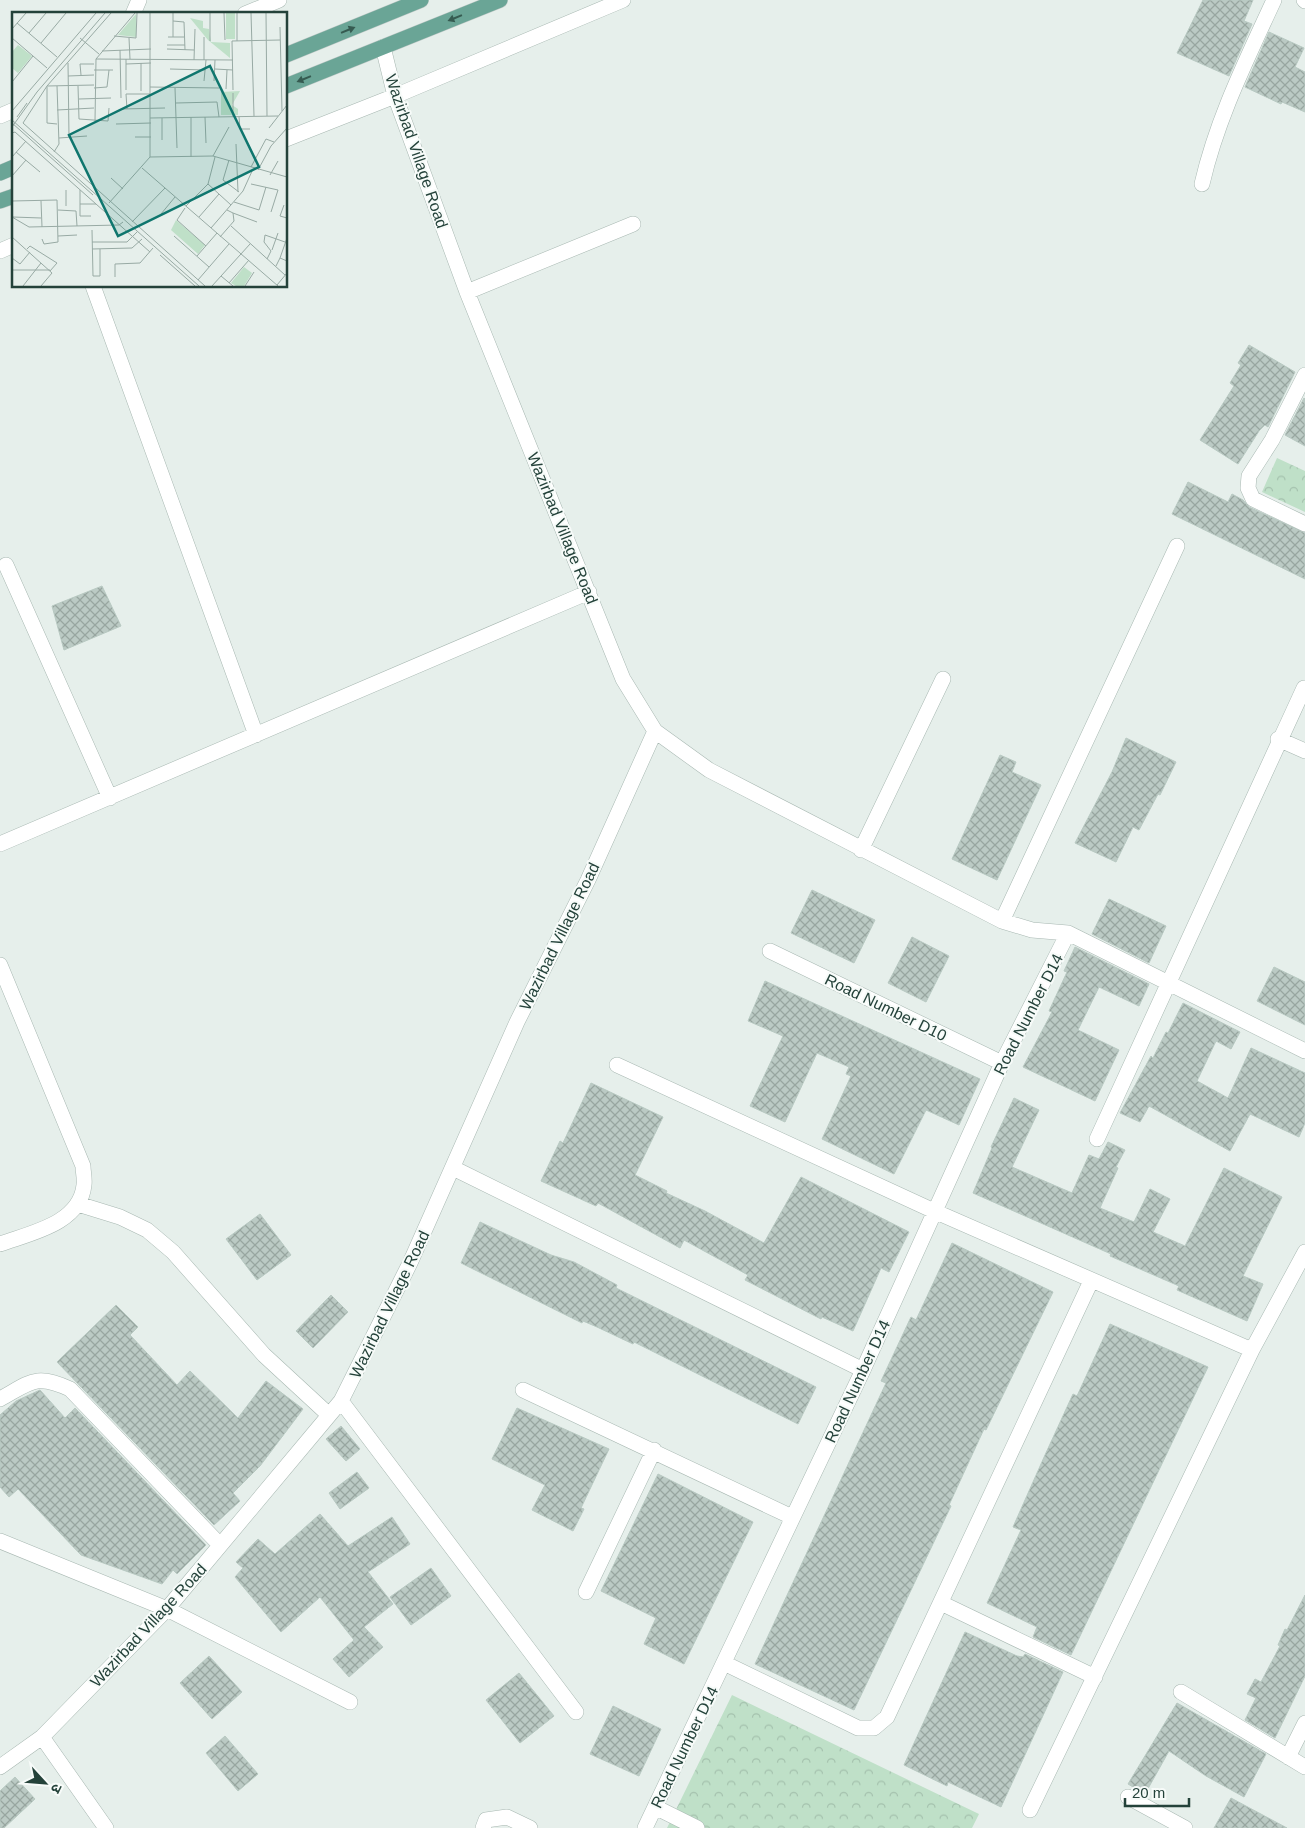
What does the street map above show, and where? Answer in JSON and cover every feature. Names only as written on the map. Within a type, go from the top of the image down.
[{"type":"main road","points":[[288,54],[421,0]]},
{"type":"main road","points":[[288,85],[500,0]]},
{"type":"main road","points":[[0,173],[12,168]]},
{"type":"main road","points":[[0,202],[12,197]]},
{"type":"street","points":[[134,12],[139,0]]},
{"type":"street","points":[[250,12],[279,0]]},
{"type":"street","points":[[288,138],[395,96],[623,0]]},
{"type":"street","points":[[1202,184],[1211,145],[1228,100],[1274,0]]},
{"type":"street","name":"Wazirbad Village Road","points":[[3,1758],[42,1737],[167,1609],[341,1401],[384,1319],[517,1022],[588,880],[655,730],[624,679],[467,292],[395,96],[383,47]]},
{"type":"street","points":[[0,116],[12,111]]},
{"type":"street","points":[[467,292],[633,224]]},
{"type":"street","points":[[0,251],[12,246]]},
{"type":"street","points":[[94,288],[256,735]]},
{"type":"street","points":[[1305,375],[1272,440],[1249,476],[1248,488],[1253,499],[1305,524]]},
{"type":"street","points":[[1002,921],[1177,546]]},
{"type":"street","points":[[6,565],[110,798]]},
{"type":"street","points":[[0,844],[589,592]]},
{"type":"street","points":[[861,850],[943,678]]},
{"type":"street","points":[[1097,1139],[1278,739],[1304,688]]},
{"type":"street","points":[[655,730],[709,770],[1002,921],[1032,930],[1068,933],[1168,981],[1305,1052]]},
{"type":"street","points":[[1278,739],[1305,751]]},
{"type":"street","name":"Road Number D14","points":[[645,1828],[863,1370],[1002,1063],[1068,933]]},
{"type":"street","name":"Road Number D10","points":[[770,951],[1002,1063]]},
{"type":"street","points":[[0,965],[83,1166],[84,1186],[78,1204],[58,1222],[0,1244]]},
{"type":"street","points":[[617,1066],[934,1211],[1252,1350]]},
{"type":"street","points":[[453,1168],[863,1370]]},
{"type":"street","points":[[78,1204],[120,1217],[147,1230],[173,1252],[264,1355],[330,1415]]},
{"type":"street","points":[[1030,1810],[1096,1677],[1252,1350],[1305,1252]]},
{"type":"street","points":[[724,1663],[858,1728],[874,1728],[887,1717],[1091,1281]]},
{"type":"street","points":[[0,1398],[32,1381],[51,1380],[70,1389],[220,1545]]},
{"type":"street","points":[[523,1390],[654,1450],[792,1517]]},
{"type":"street","points":[[341,1401],[576,1712]]},
{"type":"street","points":[[586,1592],[654,1450]]},
{"type":"street","points":[[0,1541],[167,1609],[350,1702]]},
{"type":"street","points":[[941,1603],[1096,1677]]},
{"type":"street","points":[[1181,1692],[1305,1767]]},
{"type":"street","points":[[1288,1757],[1305,1723]]},
{"type":"street","points":[[42,1737],[106,1828]]},
{"type":"street","points":[[1128,1797],[1184,1828]]},
{"type":"street","points":[[654,1807],[697,1828]]},
{"type":"street","points":[[483,1828],[486,1820],[507,1817],[530,1828]]},
{"type":"green space","points":[[1277,458],[1305,471],[1305,512],[1262,492]]},
{"type":"green space","points":[[732,1695],[979,1814],[972,1828],[667,1828]]},
{"type":"building","points":[[1203,0],[1253,0],[1244,21],[1252,24],[1229,76],[1177,53]]},
{"type":"building","points":[[1269,32],[1304,48],[1295,67],[1305,72],[1305,112],[1282,102],[1281,104],[1245,87]]},
{"type":"building","points":[[1249,345],[1295,372],[1268,427],[1265,425],[1259,431],[1238,464],[1200,440],[1234,386],[1230,383],[1241,365],[1238,363]]},
{"type":"building","points":[[1305,399],[1305,446],[1285,435]]},
{"type":"building","points":[[1188,482],[1228,502],[1232,494],[1243,500],[1249,507],[1305,533],[1305,579],[1172,514]]},
{"type":"building","points":[[102,586],[121,626],[64,650],[52,606]]},
{"type":"building","points":[[1126,738],[1176,762],[1160,795],[1158,794],[1139,830],[1133,827],[1116,862],[1075,843],[1112,772]]},
{"type":"building","points":[[1000,755],[1016,762],[1012,772],[1041,785],[997,880],[952,859]]},
{"type":"building","points":[[812,890],[875,920],[854,963],[791,933]]},
{"type":"building","points":[[1109,899],[1166,926],[1149,963],[1092,934]]},
{"type":"building","points":[[912,937],[949,956],[926,1002],[888,983]]},
{"type":"building","points":[[1075,947],[1149,984],[1139,1006],[1099,987],[1078,1030],[1119,1050],[1095,1101],[1023,1067],[1052,1012],[1049,1011],[1067,972],[1064,971]]},
{"type":"building","points":[[1274,967],[1305,982],[1305,1025],[1257,1001]]},
{"type":"building","points":[[765,981],[980,1079],[959,1125],[926,1110],[894,1174],[822,1139],[851,1076],[846,1074],[849,1067],[817,1053],[785,1122],[750,1106],[783,1036],[748,1021]]},
{"type":"building","points":[[1183,1003],[1240,1032],[1231,1049],[1216,1041],[1197,1081],[1228,1098],[1251,1048],[1305,1073],[1305,1123],[1299,1137],[1250,1114],[1230,1151],[1149,1106],[1140,1122],[1120,1113],[1151,1056],[1153,1058],[1166,1032],[1168,1033]]},
{"type":"building","points":[[591,1083],[663,1117],[635,1175],[764,1243],[801,1177],[909,1232],[889,1272],[881,1268],[853,1331],[822,1317],[821,1319],[745,1280],[748,1275],[684,1240],[680,1248],[598,1203],[596,1206],[541,1181],[560,1141],[563,1143]]},
{"type":"building","points":[[1014,1098],[1039,1110],[1012,1167],[1072,1193],[1089,1155],[1099,1159],[1108,1142],[1125,1150],[1116,1167],[1118,1168],[1100,1208],[1134,1222],[1150,1189],[1170,1199],[1153,1232],[1185,1246],[1224,1168],[1282,1197],[1243,1276],[1263,1284],[1247,1321],[1177,1290],[1179,1286],[1110,1256],[1111,1254],[973,1193],[991,1147]]},
{"type":"building","points":[[260,1214],[291,1255],[257,1280],[226,1239]]},
{"type":"building","points":[[480,1222],[551,1255],[574,1262],[617,1285],[616,1288],[816,1387],[798,1424],[634,1342],[633,1344],[583,1321],[582,1323],[461,1263]]},
{"type":"building","points":[[952,1243],[1053,1292],[986,1430],[984,1429],[949,1505],[951,1506],[854,1710],[755,1664],[886,1383],[881,1381],[911,1317],[916,1320]]},
{"type":"building","points":[[331,1295],[348,1312],[313,1348],[296,1331]]},
{"type":"building","points":[[116,1305],[138,1327],[130,1335],[177,1385],[190,1371],[238,1418],[266,1381],[303,1409],[260,1466],[233,1493],[240,1501],[214,1525],[57,1362]]},
{"type":"building","points":[[1110,1324],[1208,1367],[1071,1655],[1033,1637],[1037,1627],[987,1603],[1021,1530],[1013,1527],[1073,1394],[1077,1396]]},
{"type":"building","points":[[40,1390],[65,1418],[75,1408],[206,1545],[177,1574],[173,1570],[162,1584],[81,1555],[18,1489],[9,1497],[0,1487],[0,1415],[16,1401]]},
{"type":"building","points":[[517,1408],[609,1449],[581,1508],[584,1509],[573,1531],[532,1510],[545,1485],[492,1459]]},
{"type":"building","points":[[341,1426],[360,1449],[346,1461],[326,1439]]},
{"type":"building","points":[[357,1472],[369,1488],[340,1509],[329,1493]]},
{"type":"building","points":[[658,1474],[753,1522],[684,1664],[644,1644],[656,1618],[601,1591]]},
{"type":"building","points":[[320,1514],[348,1546],[392,1517],[410,1544],[368,1572],[393,1604],[364,1627],[383,1647],[349,1677],[333,1659],[354,1640],[320,1597],[281,1632],[235,1577],[243,1568],[236,1562],[258,1539],[275,1554]]},
{"type":"building","points":[[431,1568],[451,1596],[411,1625],[390,1597]]},
{"type":"building","points":[[1305,1595],[1305,1676],[1275,1738],[1245,1720],[1256,1698],[1247,1694],[1255,1679],[1261,1682],[1280,1646],[1278,1645],[1285,1629],[1287,1630]]},
{"type":"building","points":[[965,1632],[1017,1656],[1023,1657],[1025,1654],[1063,1672],[1001,1807],[948,1782],[947,1786],[904,1765]]},
{"type":"building","points":[[209,1656],[242,1692],[212,1719],[180,1683]]},
{"type":"building","points":[[519,1673],[554,1716],[520,1743],[486,1700]]},
{"type":"building","points":[[1177,1703],[1266,1754],[1244,1797],[1206,1776],[1169,1751],[1145,1794],[1128,1784]]},
{"type":"building","points":[[613,1706],[661,1729],[639,1776],[590,1754]]},
{"type":"building","points":[[225,1736],[258,1774],[238,1791],[206,1753]]},
{"type":"building","points":[[15,1777],[35,1799],[4,1828],[0,1828],[0,1791]]},
{"type":"building","points":[[1231,1798],[1287,1828],[1214,1828]]}]
